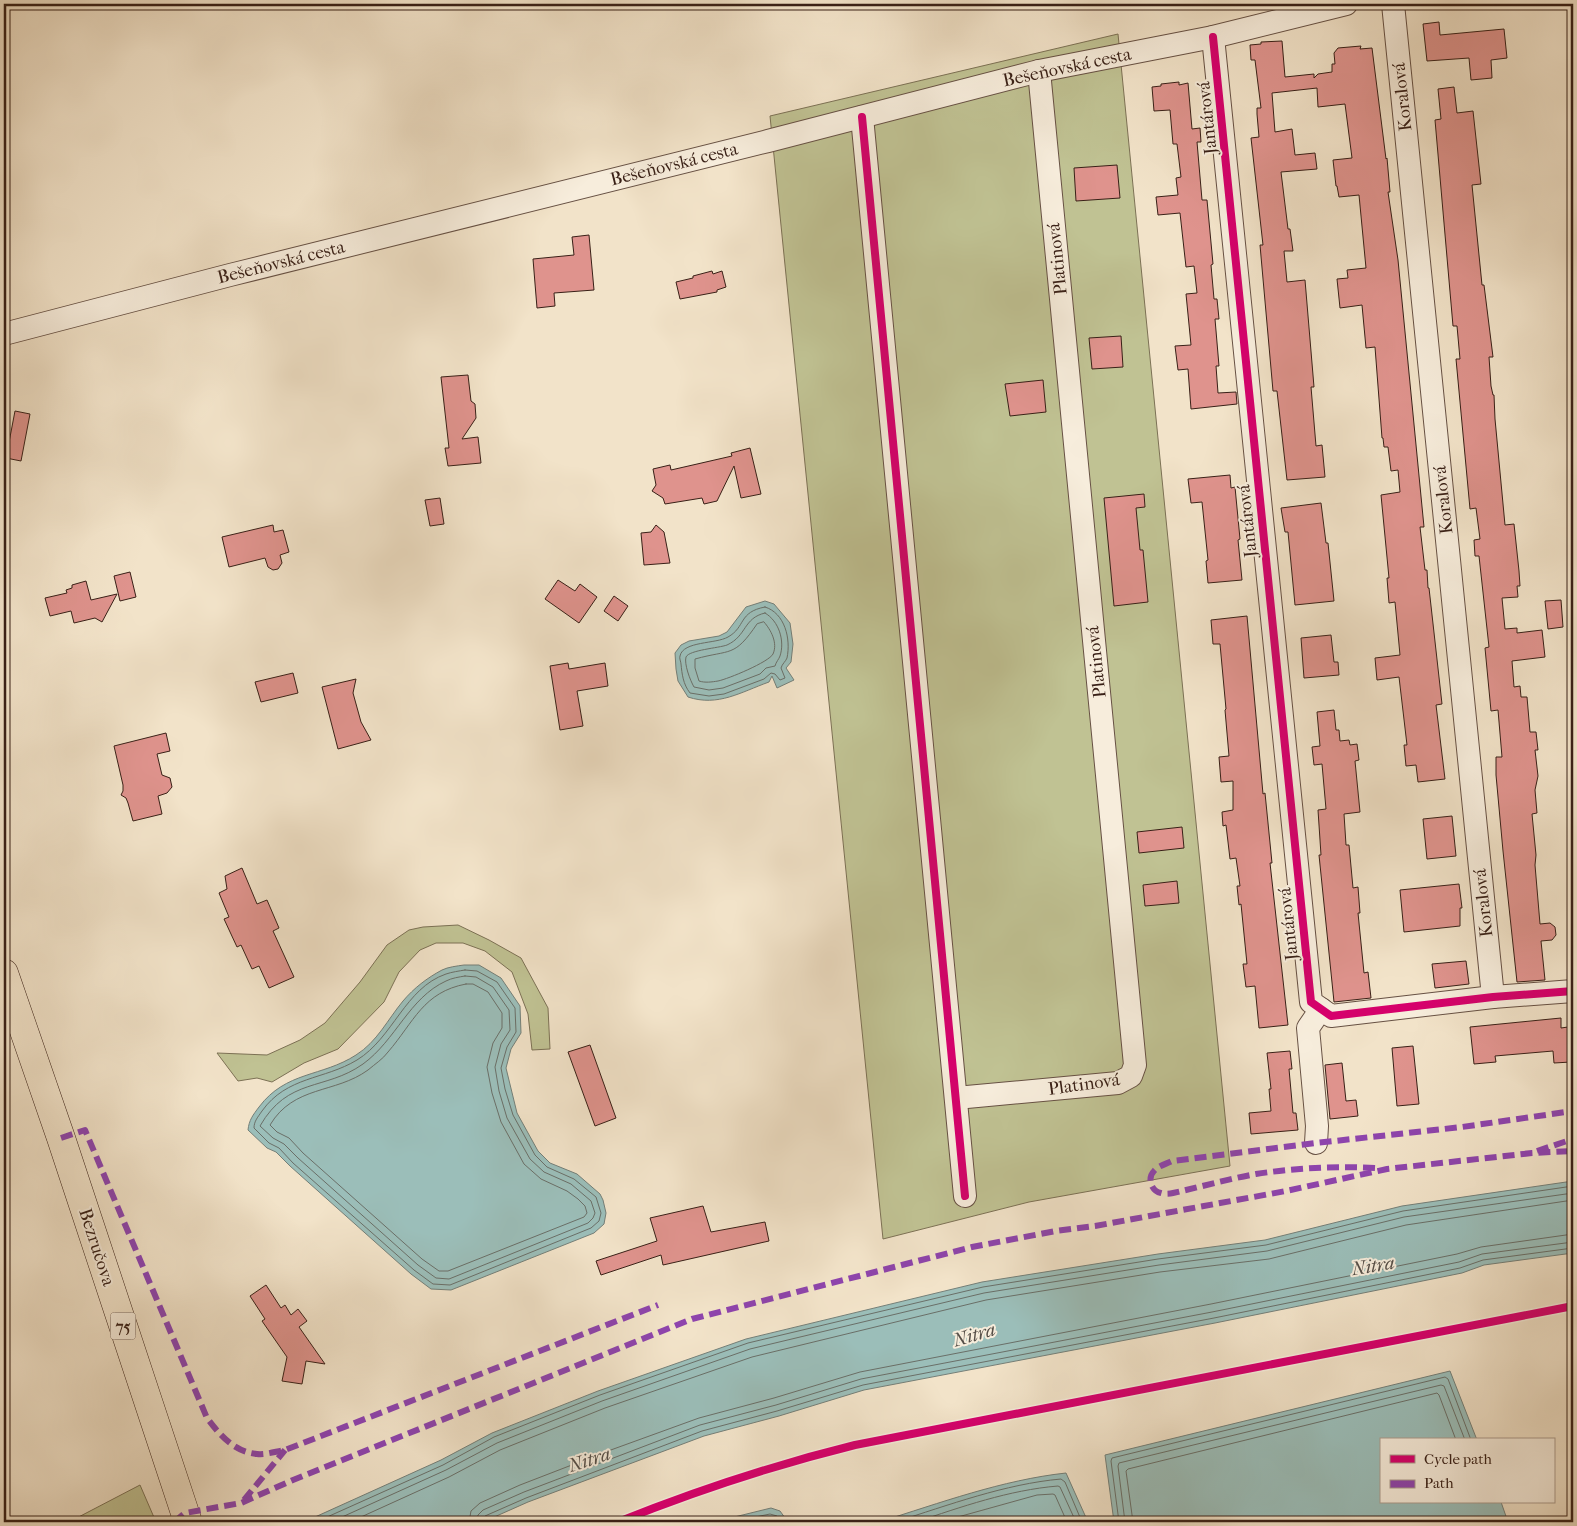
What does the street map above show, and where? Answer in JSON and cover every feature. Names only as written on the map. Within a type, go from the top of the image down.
[{"type":"main road","name":"Bezručova","points":[[4,973],[58,1129],[188,1522]]},
{"type":"street","name":"Bešeňovská cesta","points":[[4,334],[230,274],[862,117],[1038,71],[1213,37],[1346,4]]},
{"type":"street","name":"Koralová","points":[[1393,4],[1492,997]]},
{"type":"street","name":"Jantárová","points":[[1213,37],[1316,1006]]},
{"type":"street","name":"Platinová","points":[[956,1098],[1118,1082],[1131,1076],[1135,1064],[1038,71]]},
{"type":"street","points":[[862,117],[965,1196]]},
{"type":"street","points":[[1316,1143],[1317,1126],[1308,1028],[1316,1006],[1331,1016],[1492,997],[1573,992]]},
{"type":"green space","points":[[1118,34],[1230,1166],[1029,1202],[883,1239],[770,116]]},
{"type":"green space","points":[[458,925],[521,958],[548,1008],[550,1049],[532,1050],[528,1014],[512,972],[485,951],[463,943],[436,943],[420,950],[399,972],[384,1002],[338,1049],[304,1063],[272,1082],[257,1078],[238,1081],[217,1053],[267,1055],[300,1040],[325,1023],[360,982],[387,945],[409,930],[423,927]]},
{"type":"green space","points":[[140,1485],[156,1522],[69,1522]]},
{"type":"water","points":[[765,601],[774,604],[790,623],[793,644],[791,662],[786,668],[794,680],[777,688],[772,676],[769,682],[729,697],[699,700],[688,697],[678,681],[676,669],[675,653],[681,645],[689,641],[719,636],[727,632],[746,607]]},
{"type":"water","points":[[464,965],[479,965],[501,978],[520,1006],[521,1033],[511,1049],[506,1068],[517,1113],[538,1151],[550,1163],[577,1174],[600,1194],[606,1213],[604,1224],[594,1233],[451,1290],[431,1289],[411,1274],[276,1152],[267,1148],[248,1130],[253,1115],[270,1095],[293,1081],[343,1062],[356,1055],[370,1044],[403,1001],[416,988],[442,970]]},
{"type":"water","name":"Nitra","points":[[1573,1181],[1573,1253],[1484,1265],[1462,1273],[1215,1323],[864,1390],[779,1416],[704,1436],[528,1502],[483,1522],[304,1522],[441,1460],[492,1433],[598,1391],[746,1339],[982,1282],[1158,1254],[1265,1240],[1402,1206]]},
{"type":"water","points":[[1450,1371],[1476,1438],[1380,1438],[1380,1504],[1502,1504],[1508,1522],[1114,1522],[1105,1455]]},
{"type":"water","points":[[1066,1473],[1088,1522],[879,1522],[995,1487],[1042,1476]]},
{"type":"water","points":[[771,1508],[780,1511],[788,1522],[714,1522]]},
{"type":"building","points":[[1439,22],[1440,35],[1504,29],[1507,58],[1491,60],[1492,78],[1471,80],[1469,58],[1427,61],[1423,24]]},
{"type":"building","points":[[1282,41],[1285,77],[1314,74],[1314,78],[1318,74],[1332,72],[1332,64],[1335,64],[1334,53],[1338,48],[1361,46],[1360,49],[1372,48],[1387,158],[1390,192],[1388,192],[1398,260],[1424,527],[1420,527],[1425,570],[1427,570],[1442,704],[1436,705],[1445,779],[1418,782],[1416,765],[1406,766],[1404,745],[1407,745],[1399,677],[1377,680],[1375,658],[1400,655],[1395,602],[1389,603],[1387,578],[1389,578],[1381,495],[1400,492],[1398,470],[1391,471],[1388,447],[1384,447],[1382,438],[1375,347],[1366,348],[1362,305],[1340,308],[1337,279],[1348,278],[1347,270],[1366,268],[1359,195],[1339,197],[1336,186],[1333,160],[1352,158],[1345,104],[1318,107],[1317,88],[1272,93],[1275,132],[1292,129],[1295,155],[1315,153],[1317,169],[1281,172],[1288,229],[1290,229],[1293,251],[1284,251],[1287,282],[1305,280],[1314,387],[1311,387],[1316,446],[1322,445],[1325,477],[1287,480],[1277,391],[1273,391],[1260,245],[1263,245],[1251,138],[1259,137],[1257,108],[1261,108],[1255,60],[1251,60],[1250,45],[1261,44],[1261,42]]},
{"type":"building","points":[[1179,82],[1179,85],[1188,83],[1192,129],[1200,128],[1201,142],[1197,142],[1202,200],[1207,200],[1214,299],[1217,299],[1219,319],[1215,319],[1219,366],[1216,366],[1218,393],[1236,392],[1237,404],[1191,409],[1188,369],[1178,370],[1175,346],[1191,345],[1186,294],[1197,293],[1194,266],[1186,267],[1180,213],[1158,215],[1156,197],[1178,195],[1176,178],[1181,177],[1177,144],[1173,144],[1170,110],[1154,111],[1152,87]]},
{"type":"building","points":[[1454,87],[1457,113],[1473,111],[1481,184],[1472,185],[1482,285],[1484,285],[1493,357],[1489,357],[1491,386],[1494,395],[1505,525],[1514,524],[1519,571],[1520,586],[1517,586],[1518,597],[1502,598],[1505,629],[1517,628],[1517,633],[1542,630],[1545,657],[1512,661],[1514,687],[1520,686],[1521,697],[1527,697],[1530,732],[1536,732],[1538,750],[1535,750],[1538,776],[1535,790],[1537,813],[1532,814],[1540,924],[1550,923],[1555,927],[1556,935],[1552,940],[1541,941],[1545,980],[1517,982],[1503,851],[1496,775],[1496,757],[1502,757],[1498,710],[1491,711],[1485,648],[1489,647],[1479,556],[1475,556],[1474,540],[1480,539],[1476,508],[1470,509],[1456,359],[1460,359],[1457,326],[1453,326],[1435,120],[1441,119],[1438,89]]},
{"type":"building","points":[[1117,165],[1120,198],[1076,201],[1074,168]]},
{"type":"building","points":[[589,235],[594,290],[554,293],[555,306],[537,308],[533,259],[574,255],[572,237]]},
{"type":"building","points":[[712,271],[713,274],[722,271],[726,287],[717,290],[717,292],[680,299],[676,282]]},
{"type":"building","points":[[1121,336],[1123,367],[1092,369],[1089,338]]},
{"type":"building","points":[[468,375],[471,401],[475,404],[476,418],[462,439],[478,437],[481,463],[448,466],[445,448],[449,448],[441,377]]},
{"type":"building","points":[[1043,380],[1046,412],[1010,416],[1005,384]]},
{"type":"building","points":[[15,411],[30,414],[21,461],[6,458]]},
{"type":"building","points":[[750,448],[761,494],[741,498],[734,466],[717,501],[704,504],[702,498],[665,504],[663,498],[652,491],[656,485],[653,469],[670,465],[671,470],[732,456],[731,453]]},
{"type":"building","points":[[1230,475],[1231,488],[1235,487],[1242,580],[1208,583],[1206,561],[1208,560],[1202,502],[1191,503],[1188,479]]},
{"type":"building","points":[[1144,494],[1145,507],[1136,508],[1140,550],[1143,550],[1148,602],[1114,606],[1104,498]]},
{"type":"building","points":[[440,498],[444,524],[430,526],[425,500]]},
{"type":"building","points":[[1321,503],[1326,543],[1328,543],[1334,601],[1295,605],[1288,532],[1285,532],[1281,508]]},
{"type":"building","points":[[273,525],[274,532],[283,530],[289,552],[280,555],[282,563],[278,569],[273,570],[268,567],[265,558],[229,567],[222,537]]},
{"type":"building","points":[[656,525],[664,532],[670,563],[644,565],[641,533],[651,532]]},
{"type":"building","points":[[130,572],[136,597],[120,601],[114,576]]},
{"type":"building","points":[[558,580],[575,591],[580,584],[597,597],[579,623],[545,599]]},
{"type":"building","points":[[86,581],[91,600],[117,594],[102,622],[95,618],[74,623],[71,611],[50,616],[45,598],[67,593],[66,590],[72,588],[72,585]]},
{"type":"building","points":[[614,596],[628,606],[618,621],[604,611]]},
{"type":"building","points":[[1561,600],[1563,627],[1548,629],[1545,601]]},
{"type":"building","points":[[1247,616],[1263,794],[1265,793],[1272,863],[1270,863],[1288,1025],[1259,1028],[1255,986],[1246,987],[1243,964],[1247,964],[1241,904],[1239,905],[1237,886],[1240,886],[1236,858],[1230,859],[1226,825],[1223,826],[1222,812],[1233,810],[1233,781],[1221,782],[1219,757],[1229,756],[1220,644],[1213,644],[1211,620]]},
{"type":"building","points":[[1331,635],[1334,662],[1338,662],[1339,675],[1304,678],[1301,638]]},
{"type":"building","points":[[568,663],[569,669],[605,663],[608,686],[577,691],[583,726],[560,730],[550,666]]},
{"type":"building","points":[[293,673],[298,693],[261,702],[255,682]]},
{"type":"building","points":[[356,679],[353,693],[361,722],[371,740],[338,749],[322,687]]},
{"type":"building","points":[[1334,710],[1336,730],[1339,730],[1340,741],[1349,740],[1350,745],[1357,744],[1359,760],[1355,761],[1360,812],[1344,814],[1346,845],[1349,845],[1353,888],[1358,887],[1360,913],[1358,913],[1364,973],[1368,972],[1371,998],[1334,1002],[1319,855],[1321,855],[1318,810],[1326,809],[1322,764],[1314,765],[1312,747],[1320,746],[1317,712]]},
{"type":"building","points":[[166,733],[170,751],[157,754],[162,775],[170,778],[172,787],[167,793],[158,796],[162,814],[133,821],[126,798],[121,795],[123,785],[114,746]]},
{"type":"building","points":[[1452,816],[1456,856],[1427,859],[1423,819]]},
{"type":"building","points":[[1182,827],[1184,848],[1139,853],[1137,832]]},
{"type":"building","points":[[242,868],[257,904],[267,900],[279,928],[273,931],[294,977],[269,988],[259,966],[252,969],[241,945],[237,947],[224,919],[229,917],[219,893],[227,889],[225,876]]},
{"type":"building","points":[[1177,881],[1179,903],[1145,906],[1143,885]]},
{"type":"building","points":[[1459,884],[1462,908],[1460,908],[1460,926],[1404,932],[1400,890]]},
{"type":"building","points":[[1466,961],[1469,984],[1435,988],[1432,964]]},
{"type":"building","points":[[1561,1018],[1561,1028],[1568,1027],[1568,1031],[1573,1030],[1573,1047],[1570,1047],[1571,1062],[1554,1063],[1553,1051],[1495,1056],[1496,1062],[1474,1064],[1470,1027]]},
{"type":"building","points":[[590,1045],[616,1118],[595,1126],[568,1052]]},
{"type":"building","points":[[1413,1046],[1419,1104],[1397,1106],[1392,1048]]},
{"type":"building","points":[[1290,1051],[1292,1069],[1289,1069],[1293,1113],[1296,1113],[1298,1130],[1251,1134],[1249,1113],[1271,1111],[1269,1089],[1271,1089],[1267,1053]]},
{"type":"building","points":[[1342,1063],[1346,1101],[1356,1100],[1358,1116],[1330,1119],[1325,1065]]},
{"type":"building","points":[[703,1206],[711,1232],[765,1222],[769,1241],[663,1265],[661,1255],[601,1275],[596,1261],[657,1241],[650,1218]]},
{"type":"building","points":[[266,1285],[281,1308],[285,1305],[291,1315],[298,1309],[307,1321],[299,1327],[325,1364],[306,1361],[302,1384],[282,1381],[287,1357],[262,1321],[265,1319],[250,1296]]},
{"type":"marked path","points":[[1375,1168],[1345,1167],[1285,1170],[1246,1176],[1168,1194],[1158,1192],[1151,1184],[1151,1177],[1156,1169],[1172,1161],[1462,1127],[1573,1111]]},
{"type":"marked path","points":[[61,1138],[85,1130],[207,1418],[228,1442],[249,1453],[264,1454],[285,1450],[658,1305]]},
{"type":"marked path","points":[[1537,1151],[1573,1139]]},
{"type":"marked path","points":[[174,1522],[185,1513],[241,1503],[293,1480],[692,1319],[972,1247],[1286,1191],[1387,1169],[1532,1153],[1573,1151]]},
{"type":"marked path","points":[[244,1500],[285,1450]]},
{"type":"cycle path","points":[[1213,37],[1311,1002],[1331,1016],[1493,997],[1573,991]]},
{"type":"cycle path","points":[[862,117],[965,1196]]},
{"type":"cycle path","points":[[618,1522],[735,1479],[855,1445],[1573,1306]]}]
